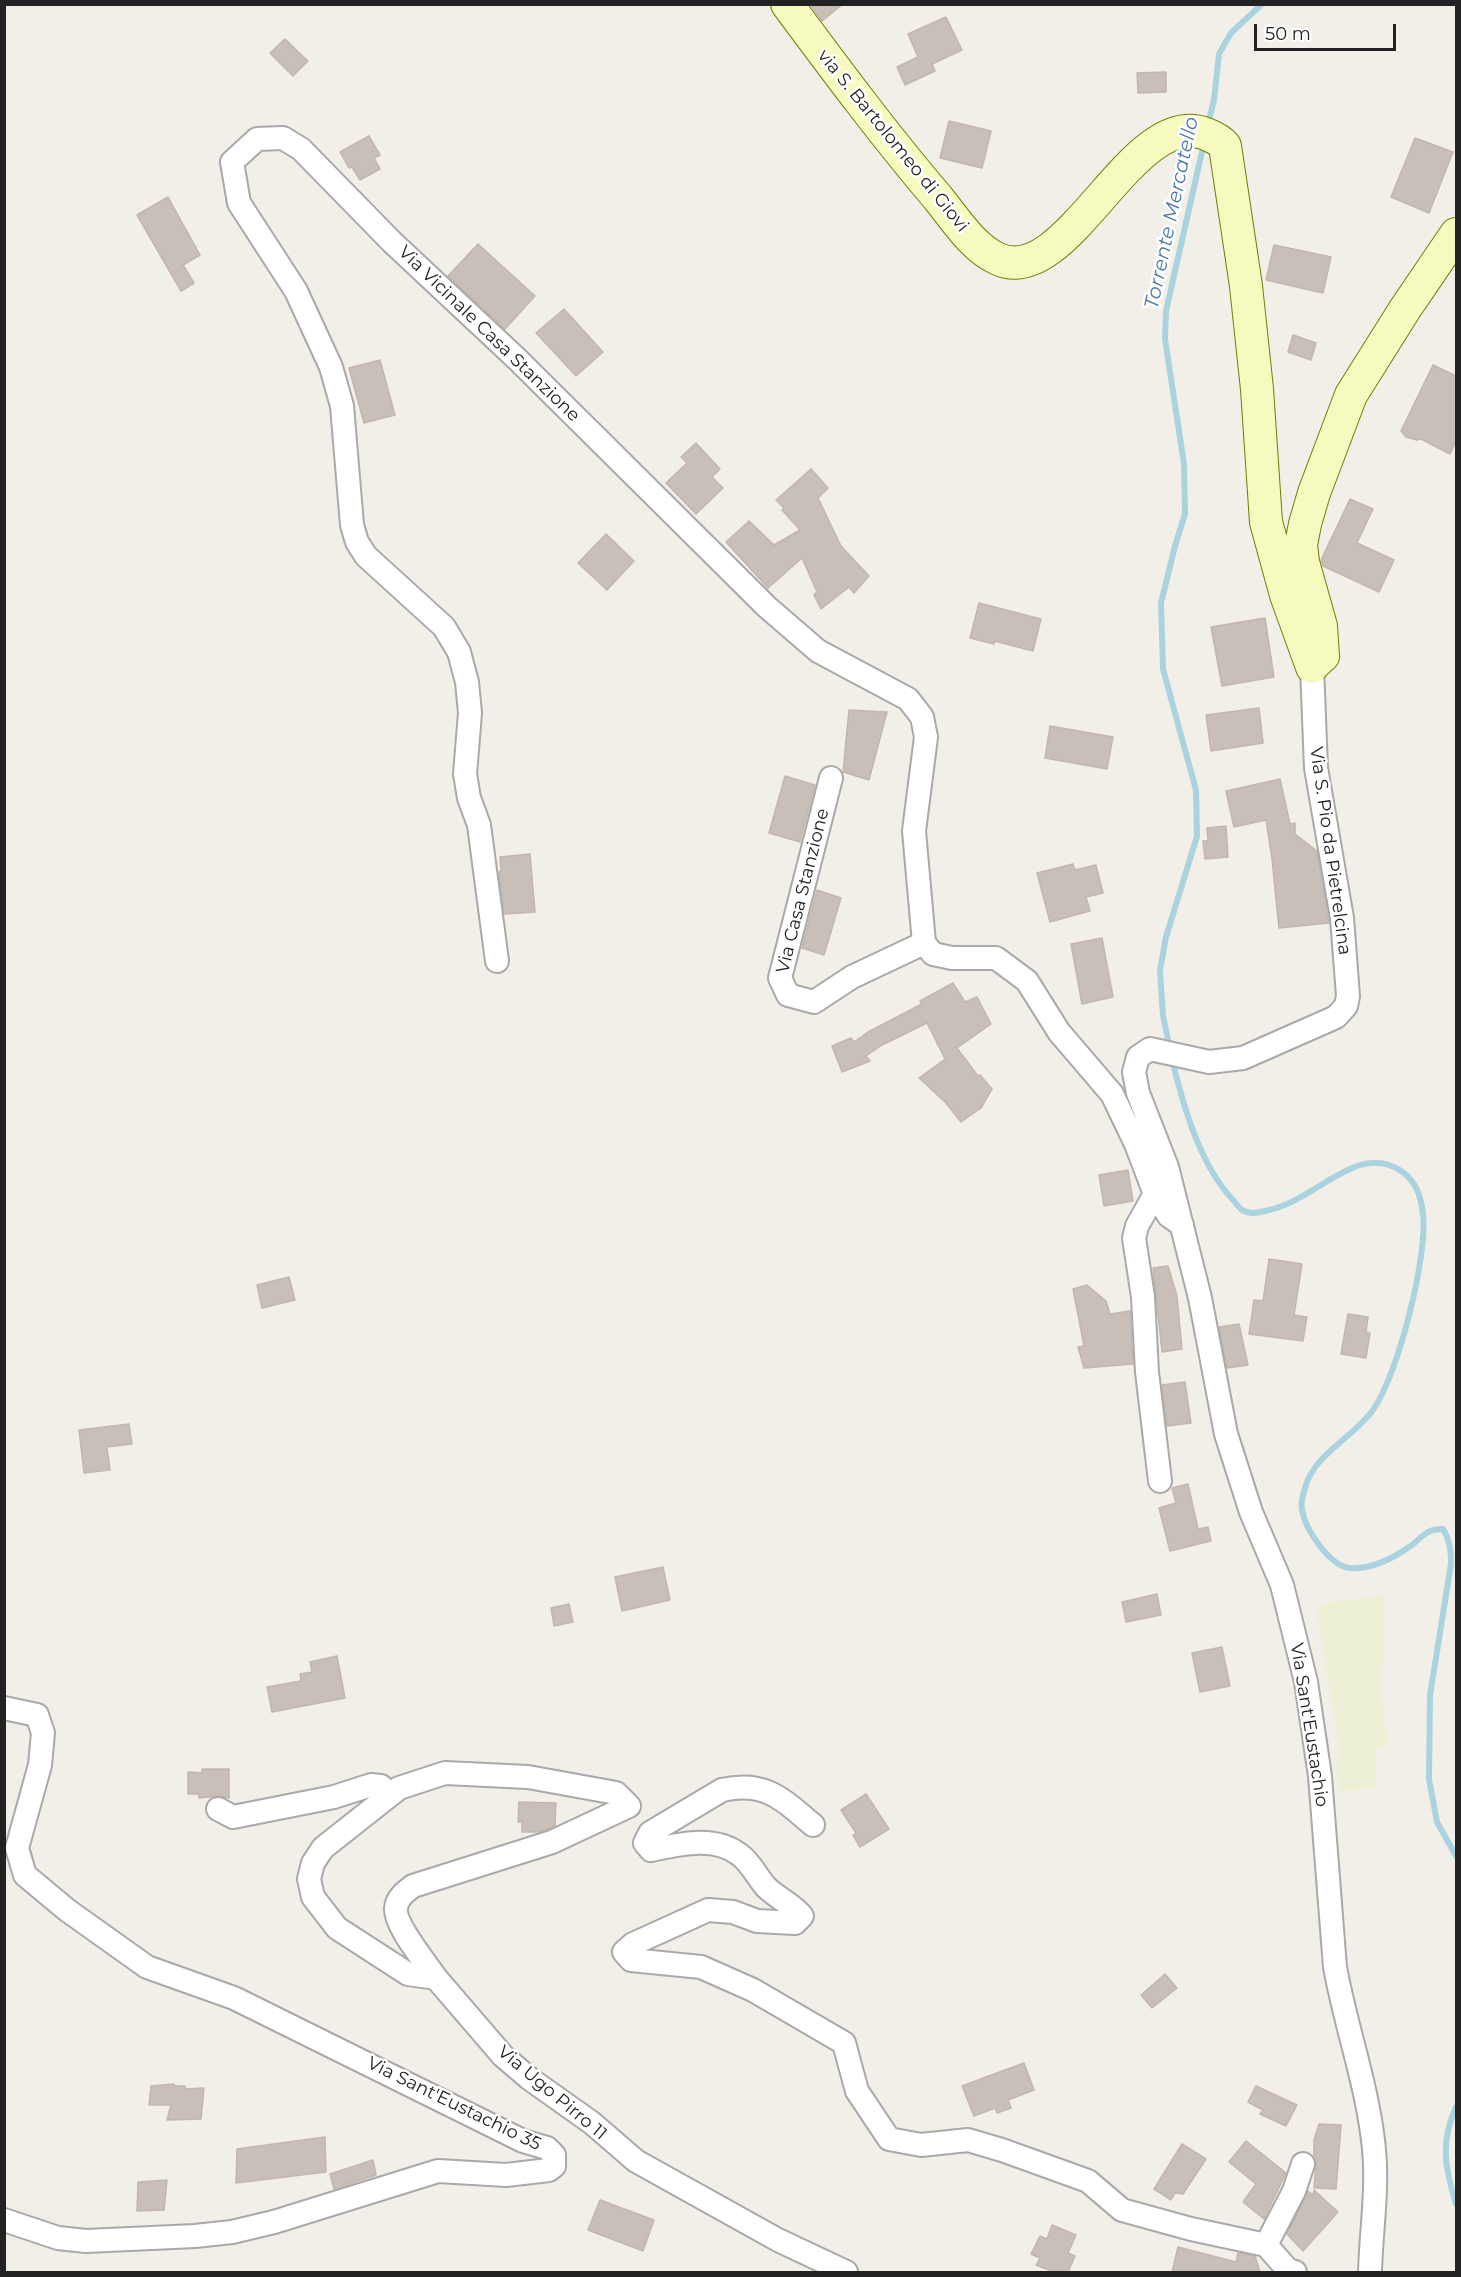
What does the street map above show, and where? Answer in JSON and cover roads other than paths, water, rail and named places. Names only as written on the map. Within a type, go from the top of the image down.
[{"type":"street","name":"via S. Bartolomeo di Giovi","points":[[787,4],[891,144],[970,237],[986,252],[999,259],[1021,262],[1049,250],[1092,208],[1136,158],[1163,139],[1178,132],[1200,131],[1220,140],[1225,146],[1246,286],[1257,389],[1266,522],[1286,595],[1312,667]]},
{"type":"street","name":"Via Vicinale Casa Stanzione","points":[[497,961],[479,825],[469,798],[465,774],[470,713],[467,682],[459,652],[444,627],[366,556],[357,542],[352,525],[342,406],[331,367],[296,291],[238,203],[232,162],[256,139],[283,138],[302,149],[392,242],[518,359],[776,615],[818,651],[908,699],[922,717],[926,737],[914,831],[924,943]]},
{"type":"street","name":"Via S. Pio da Pietrelcina","points":[[1182,1225],[1167,1167],[1138,1093],[1134,1072],[1138,1057],[1150,1049],[1209,1062],[1243,1058],[1336,1017],[1346,1006],[1348,996],[1342,918],[1316,768],[1312,667],[1323,656],[1323,644],[1321,626],[1303,562],[1301,544],[1314,493],[1351,395],[1456,234]]},
{"type":"street","name":"Via Casa Stanzione","points":[[831,778],[780,978],[788,995],[814,1002],[852,977],[924,943]]},
{"type":"street","points":[[924,943],[933,954],[952,958],[996,958],[1027,981],[1059,1032],[1112,1094],[1136,1144],[1155,1194],[1169,1216],[1182,1225]]},
{"type":"street","points":[[1155,1194],[1137,1226],[1134,1238],[1143,1297],[1147,1372],[1160,1481]]},
{"type":"street","name":"Via Sant'Eustachio","points":[[1182,1225],[1200,1298],[1226,1434],[1251,1512],[1282,1585],[1306,1682],[1320,1776],[1335,1966],[1340,1996],[1362,2075],[1374,2150],[1375,2196],[1370,2272]]},
{"type":"street","name":"Via Sant'Eustachio 35","points":[[4,1708],[37,1715],[43,1733],[40,1765],[17,1848],[25,1875],[67,1910],[147,1967],[234,1998],[523,2141],[547,2148],[554,2156],[554,2166],[549,2170],[506,2175],[438,2171],[274,2222],[232,2232],[195,2236],[86,2241],[58,2238],[4,2220]]},
{"type":"street","name":"Via Ugo Pirro 11","points":[[389,1795],[399,1788],[445,1773],[468,1774],[528,1777],[616,1793],[629,1806],[552,1842],[413,1886],[401,1896],[395,1910],[400,1925],[436,1978],[503,2056],[530,2079],[592,2123],[636,2161],[778,2240],[846,2272]]},
{"type":"street","points":[[218,1809],[234,1817],[334,1797],[370,1785],[381,1786],[389,1795],[323,1848],[313,1863],[309,1880],[313,1897],[337,1928],[346,1934],[408,1974],[436,1978]]},
{"type":"street","points":[[813,1825],[776,1794],[759,1787],[731,1788],[722,1790],[650,1833],[645,1843],[651,1850],[684,1843],[706,1843],[728,1847],[742,1856],[767,1889],[802,1916],[795,1923],[757,1921],[733,1912],[708,1910],[633,1944],[624,1952],[631,1960],[701,1967],[753,1990],[844,2043],[857,2091],[889,2139],[921,2145],[968,2140],[1002,2150],[1088,2181],[1122,2211],[1266,2245],[1288,2270],[1295,2272]]},
{"type":"street","points":[[1266,2245],[1294,2191],[1303,2164]]},
{"type":"waterway","name":"Torrente Mercatello","points":[[1208,124],[1214,100],[1219,54],[1231,33],[1262,4]]},
{"type":"waterway","name":"Torrente Mercatello","points":[[1170,1049],[1163,1016],[1160,970],[1166,937],[1197,836],[1196,790],[1163,669],[1161,603],[1185,514],[1184,464],[1165,339],[1166,311],[1204,143]]},
{"type":"waterway","name":"Torrente Mercatello","points":[[1172,1059],[1187,1115],[1202,1152],[1221,1186],[1242,1210],[1256,1213],[1271,1210],[1296,1200],[1340,1174],[1364,1164],[1389,1165],[1401,1171],[1414,1184],[1419,1195],[1423,1214],[1421,1257],[1409,1315],[1392,1371],[1373,1410],[1325,1456],[1309,1476],[1302,1499],[1302,1508],[1308,1527],[1319,1545],[1334,1560],[1349,1568],[1366,1567],[1390,1559],[1433,1530],[1443,1529],[1447,1537],[1451,1564],[1430,1695],[1429,1779],[1437,1822],[1456,1856]]},
{"type":"waterway","name":"Torrente Mercatello","points":[[1456,2107],[1446,2144],[1447,2167],[1456,2204]]}]
